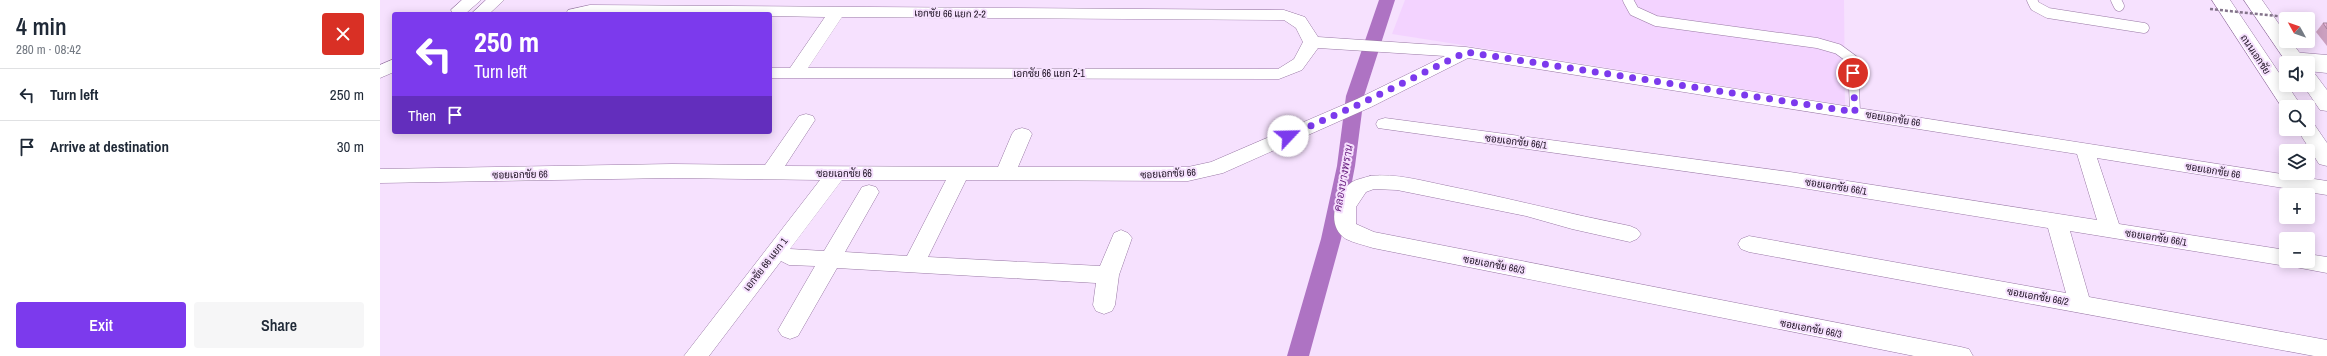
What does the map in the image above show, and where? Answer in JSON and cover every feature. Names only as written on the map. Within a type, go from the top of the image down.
[{"type":"main road","points":[[2253,0],[2295,56]]},
{"type":"main road","name":"ถนนเอกชัย","points":[[2215,4],[2287,100]]},
{"type":"main road","points":[[2315,88],[2327,105]]},
{"type":"main road","points":[[2312,136],[2327,159]]},
{"type":"street","points":[[459,10],[473,0]]},
{"type":"street","points":[[481,12],[496,0]]},
{"type":"street","name":"เอกชัย 66 แยก 2-2","points":[[582,12],[590,10],[1284,15],[1298,18],[1312,42]]},
{"type":"street","points":[[795,73],[837,12]]},
{"type":"street","points":[[1312,42],[1466,52]]},
{"type":"street","name":"เอกชัย 66 แยก 2-1","points":[[772,73],[1279,74],[1299,67],[1304,61],[1312,42]]},
{"type":"street","name":"ซอยเอกชัย 66","points":[[380,176],[672,171],[959,174],[1188,174],[1216,168],[1364,102],[1466,52],[1855,112],[2327,188]]},
{"type":"street","points":[[380,73],[392,65]]},
{"type":"street","points":[[2315,65],[2327,68]]},
{"type":"street","points":[[771,172],[806,120]]},
{"type":"street","name":"ซอยเอกชัย 66/1","points":[[1385,124],[1790,179],[2279,257]]},
{"type":"street","points":[[1005,174],[1022,134]]},
{"type":"street","points":[[2085,149],[2110,230]]},
{"type":"street","name":"เอกชัย 66 แยก 1","points":[[696,356],[836,173]]},
{"type":"street","points":[[914,264],[959,174]]},
{"type":"street","name":"ซอยเอกชัย 66/3","points":[[1630,234],[1572,222],[1526,209],[1397,183],[1376,182],[1353,190],[1347,200],[1345,217],[1347,227],[1353,233],[1373,240],[1961,356]]},
{"type":"street","points":[[790,330],[869,192]]},
{"type":"street","points":[[2058,221],[2080,304]]},
{"type":"street","points":[[1104,305],[1108,275],[1120,238]]},
{"type":"street","name":"ซอยเอกชัย 66/2","points":[[1749,244],[2327,349]]},
{"type":"street","points":[[789,257],[1108,275]]},
{"type":"street","points":[[2315,263],[2327,265]]},
{"type":"lane","points":[[1628,0],[1628,4],[1633,10],[1656,21],[1817,43],[1838,49],[1853,60],[1855,112]]},
{"type":"lane","points":[[2032,0],[2035,6],[2048,13],[2144,28]]},
{"type":"lane","points":[[2315,61],[2327,60]]},
{"type":"path","points":[[2215,4],[2279,15]]},
{"type":"shaded area","points":[[1405,0],[1844,0],[1845,105],[1392,34]]},
{"type":"building","points":[[2323,23],[2327,23],[2327,29]]},
{"type":"waterway","name":"คลองบางพราน","points":[[1298,356],[1331,239],[1346,166],[1355,96],[1387,0]]},
{"type":"route","points":[[1288,136],[1364,102],[1466,52],[1516,58],[1855,112],[1853,73]]}]
